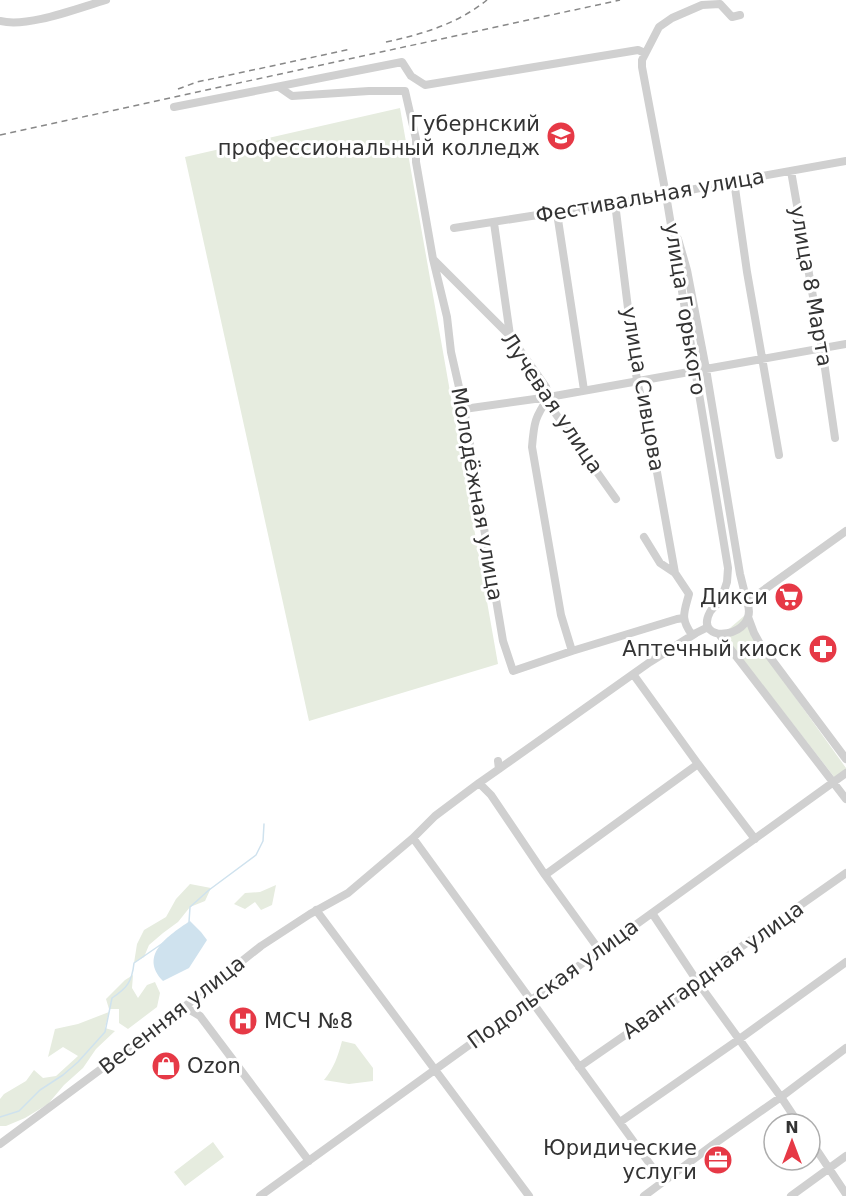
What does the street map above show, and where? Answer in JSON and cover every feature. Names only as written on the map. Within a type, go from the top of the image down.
[{"type":"street","points":[[0,21],[9,23],[49,17],[106,0]]},
{"type":"street","points":[[666,195],[642,60],[659,27],[672,18],[702,5],[720,4],[732,17],[740,15]]},
{"type":"street","points":[[174,107],[402,62],[411,76],[425,85],[638,50],[645,53]]},
{"type":"street","name":"Молодёжная улица","points":[[279,87],[292,96],[405,91],[416,139],[416,162],[433,259],[447,317],[451,352],[464,409],[503,641],[513,671],[572,651]]},
{"type":"street","name":"Фестивальная улица","points":[[454,228],[666,195],[846,161]]},
{"type":"street","name":"улица 8 Марта","points":[[791,171],[822,348],[835,438]]},
{"type":"street","points":[[734,181],[747,272],[779,455]]},
{"type":"street","name":"улица Горького","points":[[666,195],[687,270],[740,574],[747,602]]},
{"type":"street","name":"улица Горького","points":[[666,195],[728,568],[727,582],[721,600]]},
{"type":"street","name":"улица Сивцова","points":[[615,203],[637,381],[650,433],[675,573]]},
{"type":"street","points":[[557,213],[584,390]]},
{"type":"street","points":[[494,223],[510,336]]},
{"type":"street","name":"Лучевая улица","points":[[433,259],[510,336],[546,387],[553,410],[616,499]]},
{"type":"street","points":[[464,409],[549,397],[846,344]]},
{"type":"street","points":[[549,397],[534,424],[532,447],[561,615],[572,651],[684,618]]},
{"type":"street","points":[[747,602],[846,531]]},
{"type":"street","points":[[644,537],[660,563],[675,573],[689,594],[684,618],[692,635]]},
{"type":"street","points":[[748,617],[736,630],[728,634],[715,633],[708,627],[710,612],[721,600],[734,597],[747,602],[748,617],[760,644],[846,759]]},
{"type":"street","name":"Весенняя улица","points":[[0,1144],[185,1007],[261,946],[316,910],[348,893],[413,838],[435,816],[479,783],[498,765],[692,635],[708,627]]},
{"type":"street","points":[[719,634],[846,799]]},
{"type":"street","points":[[633,674],[755,838]]},
{"type":"street","points":[[545,875],[698,764]]},
{"type":"street","name":"Подольская улица","points":[[260,1196],[846,773]]},
{"type":"street","points":[[479,783],[491,795],[600,951]]},
{"type":"street","points":[[413,838],[663,1182]]},
{"type":"street","name":"Авангардная улица","points":[[579,1067],[699,984],[704,973],[846,873]]},
{"type":"street","points":[[316,910],[529,1196]]},
{"type":"street","points":[[652,913],[738,1040],[791,1112]]},
{"type":"street","points":[[620,1122],[846,962]]},
{"type":"street","points":[[185,1007],[200,1016],[309,1161]]},
{"type":"street","points":[[644,1196],[846,1048]]},
{"type":"street","points":[[791,1196],[846,1156]]},
{"type":"street","points":[[822,1158],[845,1190]]},
{"type":"shaded area","points":[[400,108],[498,664],[309,721],[185,157]]},
{"type":"shaded area","points":[[744,616],[752,637],[846,768],[835,778],[723,634]]},
{"type":"shaded area","points":[[190,884],[211,888],[205,901],[190,907],[178,922],[149,945],[144,957],[134,963],[137,944],[144,930],[166,917],[176,899]]},
{"type":"shaded area","points":[[276,885],[272,905],[261,910],[255,902],[245,909],[234,904],[245,893],[260,892]]},
{"type":"shaded area","points":[[133,975],[132,988],[138,998],[147,985],[155,982],[160,993],[157,1007],[128,1029],[119,1023],[119,1009],[109,1009],[106,999]]},
{"type":"shaded area","points":[[109,1012],[105,1028],[115,1031],[96,1049],[83,1068],[48,1104],[25,1118],[6,1126],[0,1126],[0,1099],[4,1094],[26,1081],[34,1070],[43,1078],[56,1076],[78,1056],[63,1047],[48,1057],[55,1029],[78,1024]]},
{"type":"shaded area","points":[[342,1041],[355,1044],[373,1068],[373,1081],[349,1084],[324,1080],[335,1062]]},
{"type":"shaded area","points":[[213,1142],[224,1157],[185,1186],[174,1172]]},
{"type":"water","points":[[190,921],[207,940],[189,968],[163,981],[156,972],[155,954],[166,939]]},
{"type":"waterway","points":[[189,922],[190,907],[256,855],[263,841],[264,824]]},
{"type":"waterway","points":[[0,1117],[19,1111],[40,1090],[78,1062],[105,1032],[112,998],[128,984],[134,963],[163,943]]},
{"type":"railway","points":[[386,42],[452,22],[487,0]]},
{"type":"railway","points":[[0,135],[620,0]]},
{"type":"railway","points":[[178,89],[197,82],[351,49]]},
{"type":"place","name":"Губернский профессиональный колледж","points":[[561,136]]},
{"type":"place","name":"Дикси","points":[[789,597]]},
{"type":"place","name":"Аптечный киоск","points":[[823,649]]},
{"type":"place","name":"МСЧ №8","points":[[243,1021]]},
{"type":"place","name":"Ozon","points":[[166,1066]]},
{"type":"place","name":"Юридические услуги","points":[[718,1160]]}]
